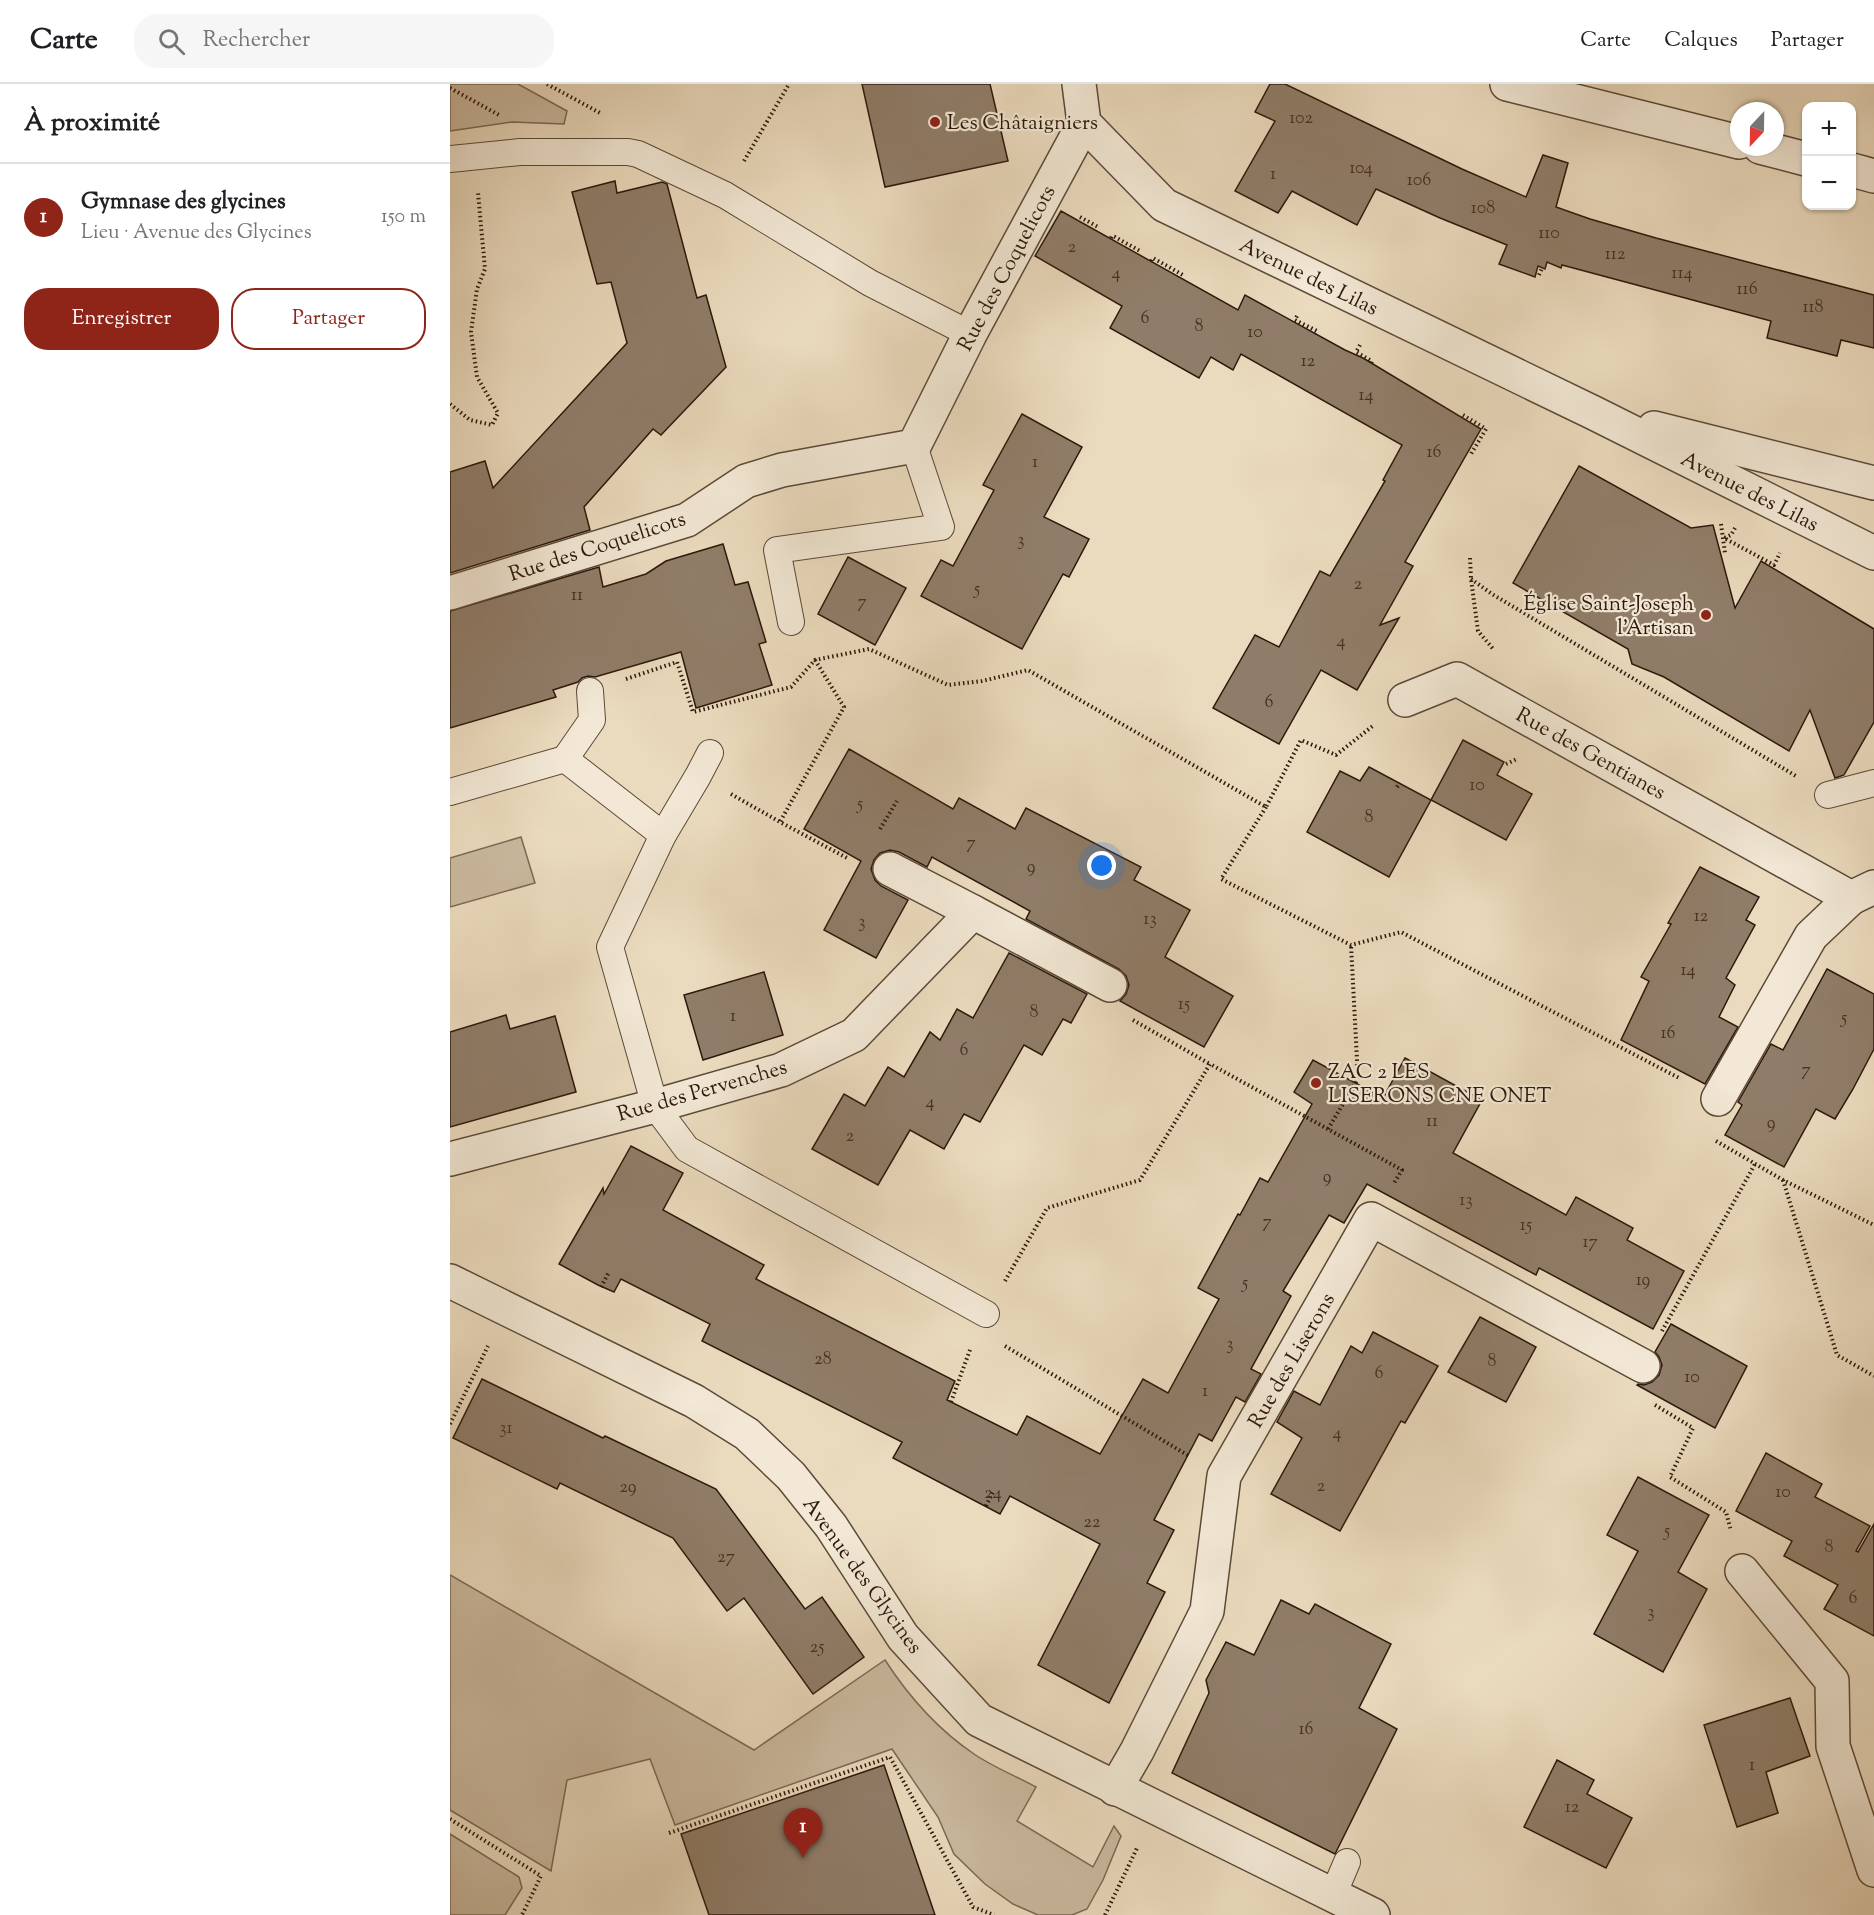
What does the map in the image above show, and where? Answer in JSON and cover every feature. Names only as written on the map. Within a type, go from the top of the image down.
[{"type":"street","points":[[1079,84],[1084,123]]},
{"type":"street","points":[[1507,84],[1730,140]]},
{"type":"street","name":"Rue des Coquelicots","points":[[450,593],[687,520],[746,481],[782,470],[914,446],[970,334],[1084,123]]},
{"type":"street","name":"Avenue des Lilas","points":[[1084,123],[1164,205],[1594,412],[1874,554]]},
{"type":"street","points":[[1784,153],[1802,158]]},
{"type":"street","points":[[1856,171],[1874,176]]},
{"type":"street","name":"Avenue des Lilas","points":[[1594,412],[1874,483]]},
{"type":"street","name":"Rue des Gentianes","points":[[1405,700],[1457,679],[1863,893],[1811,936],[1718,1099]]},
{"type":"street","points":[[890,869],[1110,985]]},
{"type":"street","name":"Rue des Pervenches","points":[[450,1159],[655,1106],[781,1070],[854,1035],[973,912]]},
{"type":"street","points":[[1371,1219],[1643,1365]]},
{"type":"street","name":"Rue des Liserons","points":[[1115,1789],[1137,1751],[1207,1611],[1224,1476],[1371,1219]]},
{"type":"street","name":"Avenue des Glycines","points":[[450,1281],[694,1401],[747,1434],[791,1476],[831,1526],[903,1637],[979,1720],[1373,1915]]},
{"type":"street","points":[[1742,1571],[1832,1681],[1833,1746],[1874,1870]]},
{"type":"lane","points":[[462,158],[520,152],[628,152],[638,154],[725,195],[870,283],[970,334]]},
{"type":"lane","points":[[791,622],[777,550],[941,526],[914,446]]},
{"type":"lane","points":[[450,792],[565,759],[592,720],[590,691]]},
{"type":"lane","points":[[710,753],[663,835],[610,947],[655,1106],[687,1149],[982,1322]]},
{"type":"lane","points":[[565,759],[663,835]]},
{"type":"lane","points":[[1828,795],[1874,783]]},
{"type":"lane","points":[[1333,1895],[1347,1862]]},
{"type":"path","points":[[725,195],[789,84]]},
{"type":"path","points":[[450,88],[502,117]]},
{"type":"path","points":[[450,404],[470,420],[492,425],[498,413],[477,377],[471,332],[477,289],[485,269],[462,158]]},
{"type":"path","points":[[1088,222],[1098,227]]},
{"type":"path","points":[[1111,238],[1115,237],[1140,251]]},
{"type":"path","points":[[1151,261],[1153,258],[1183,275]]},
{"type":"path","points":[[1539,274],[1542,268]]},
{"type":"path","points":[[1296,318],[1297,322],[1317,331],[1315,334]]},
{"type":"path","points":[[1358,350],[1356,352],[1372,361],[1371,364]]},
{"type":"path","points":[[1463,415],[1486,429],[1471,454]]},
{"type":"path","points":[[1720,525],[1725,553]]},
{"type":"path","points":[[1724,538],[1731,535]]},
{"type":"path","points":[[1724,538],[1738,544]]},
{"type":"path","points":[[1470,558],[1478,631],[1500,658]]},
{"type":"path","points":[[1471,579],[1492,594],[1828,795]]},
{"type":"path","points":[[780,822],[844,707],[791,622]]},
{"type":"path","points":[[590,691],[677,662],[693,712],[791,687],[815,660],[869,649],[948,685],[982,681],[1028,670],[1266,807]]},
{"type":"path","points":[[1405,700],[1336,755],[1301,740],[1266,807],[1221,879],[1351,945],[1401,932],[1718,1099],[1700,1132],[1783,1180],[1874,1225]]},
{"type":"path","points":[[698,776],[860,865],[890,869]]},
{"type":"path","points":[[886,819],[897,801]]},
{"type":"path","points":[[1328,1129],[1358,1079],[1351,945]]},
{"type":"path","points":[[1110,985],[1131,1019],[1402,1170],[1371,1219]]},
{"type":"path","points":[[951,1402],[982,1322],[1047,1208],[1140,1180],[1210,1064]]},
{"type":"path","points":[[1667,1323],[1755,1164]]},
{"type":"path","points":[[1783,1180],[1837,1355],[1874,1376]]},
{"type":"path","points":[[601,1287],[609,1272]]},
{"type":"path","points":[[982,1322],[1224,1476]]},
{"type":"path","points":[[450,1424],[480,1362]]},
{"type":"path","points":[[1693,1428],[1670,1477],[1726,1512],[1742,1571]]},
{"type":"path","points":[[986,1506],[993,1492]]},
{"type":"path","points":[[669,1833],[890,1757],[973,1907],[994,1915]]},
{"type":"path","points":[[1105,1915],[1156,1807]]},
{"type":"path","points":[[450,1820],[541,1876],[522,1915]]},
{"type":"shaded area","points":[[450,84],[518,84],[567,111],[564,124],[512,122],[450,131]]},
{"type":"shaded area","points":[[521,837],[535,883],[450,907],[450,858]]},
{"type":"shaded area","points":[[450,1575],[754,1750],[885,1660],[914,1699],[948,1734],[981,1759],[1036,1787],[1017,1821],[1093,1867],[1114,1826],[1121,1836],[1103,1880],[1087,1909],[1072,1915],[1038,1915],[1013,1904],[985,1884],[954,1854],[938,1817],[892,1749],[675,1825],[650,1759],[567,1780],[551,1871],[450,1810]]},
{"type":"shaded area","points":[[450,1834],[519,1877],[522,1888],[505,1915],[450,1915]]},
{"type":"building","name":"Les Châtaigniers","points":[[862,84],[990,84],[1008,161],[885,187]]},
{"type":"building","points":[[1270,84],[1285,84],[1462,169],[1526,197],[1543,155],[1568,163],[1556,207],[1656,238],[1874,295],[1874,348],[1841,340],[1837,356],[1767,338],[1771,321],[1562,265],[1561,268],[1547,262],[1545,269],[1538,266],[1535,277],[1499,264],[1507,245],[1376,189],[1357,225],[1292,191],[1278,213],[1235,191],[1275,121],[1255,112]]},
{"type":"building","points":[[615,181],[617,193],[662,182],[667,184],[697,298],[706,295],[726,367],[661,435],[653,429],[584,507],[590,530],[450,573],[450,472],[485,461],[493,488],[627,343],[611,282],[597,284],[572,192]]},
{"type":"building","points":[[1061,211],[1238,310],[1245,295],[1363,358],[1481,429],[1405,562],[1413,566],[1380,625],[1399,618],[1357,690],[1321,670],[1279,744],[1213,708],[1255,635],[1279,647],[1320,571],[1330,576],[1385,481],[1383,480],[1402,445],[1241,354],[1233,370],[1211,357],[1199,378],[1110,328],[1122,306],[1035,256]]},
{"type":"building","points":[[1022,414],[1082,447],[1044,517],[1089,539],[1069,577],[1063,574],[1022,649],[921,596],[941,560],[953,566],[994,490],[983,485]]},
{"type":"building","name":"Église Saint-Joseph l'Artisan","points":[[1579,466],[1691,528],[1713,525],[1735,608],[1761,561],[1874,629],[1874,722],[1844,775],[1835,778],[1810,710],[1789,751],[1664,677],[1632,664],[1628,649],[1513,583]]},
{"type":"building","points":[[723,544],[735,585],[748,582],[766,642],[759,644],[772,685],[696,708],[681,652],[595,677],[588,676],[578,682],[553,690],[556,697],[450,728],[450,611],[599,567],[603,587],[646,574],[666,561]]},
{"type":"building","points":[[848,557],[906,588],[875,645],[818,614]]},
{"type":"building","points":[[1463,740],[1504,762],[1497,775],[1532,794],[1506,840],[1431,800]]},
{"type":"building","points":[[849,749],[953,809],[959,798],[1015,829],[1026,808],[1141,867],[1134,880],[1190,910],[1165,957],[1233,996],[1204,1047],[1120,1001],[1129,985],[1126,976],[1119,969],[1026,919],[1030,911],[932,857],[927,867],[899,852],[890,850],[880,853],[874,860],[871,869],[875,880],[881,886],[908,900],[876,958],[824,930],[861,861],[804,829]]},
{"type":"building","points":[[1369,767],[1431,800],[1389,877],[1307,832],[1340,771],[1360,781]]},
{"type":"building","points":[[1700,867],[1759,897],[1746,920],[1755,925],[1726,978],[1735,985],[1719,1017],[1738,1027],[1705,1084],[1621,1040],[1649,981],[1641,977]]},
{"type":"building","points":[[1009,953],[1087,994],[1071,1023],[1063,1019],[1042,1055],[1024,1045],[980,1122],[964,1114],[944,1149],[910,1130],[878,1185],[812,1149],[844,1094],[865,1106],[888,1067],[904,1077],[930,1032],[940,1040],[957,1009],[973,1018]]},
{"type":"building","points":[[1827,969],[1874,994],[1874,1049],[1835,1119],[1816,1109],[1784,1167],[1725,1135],[1742,1105],[1738,1102],[1771,1044],[1783,1050]]},
{"type":"building","points":[[764,972],[783,1035],[703,1060],[684,995]]},
{"type":"building","points":[[506,1015],[510,1029],[555,1016],[576,1092],[450,1127],[450,1032]]},
{"type":"building","points":[[1405,1058],[1482,1100],[1453,1153],[1566,1215],[1576,1197],[1633,1228],[1627,1240],[1684,1271],[1653,1329],[1539,1268],[1536,1275],[1367,1184],[1344,1223],[1329,1215],[1283,1291],[1291,1296],[1251,1369],[1261,1374],[1245,1402],[1236,1397],[1212,1441],[1199,1434],[1154,1520],[1174,1530],[1147,1583],[1165,1592],[1109,1703],[1038,1665],[1100,1544],[1010,1496],[1000,1514],[893,1458],[902,1442],[702,1341],[710,1324],[621,1279],[614,1292],[559,1264],[603,1188],[604,1194],[631,1146],[683,1173],[663,1210],[764,1265],[756,1279],[955,1381],[947,1400],[1017,1435],[1027,1416],[1100,1454],[1143,1379],[1168,1393],[1219,1299],[1198,1288],[1260,1178],[1268,1182],[1312,1104],[1294,1092],[1313,1060],[1383,1098]]},
{"type":"building","points":[[1480,1317],[1536,1347],[1506,1402],[1448,1372]]},
{"type":"building","points":[[1671,1324],[1747,1366],[1715,1428],[1637,1385],[1652,1382],[1659,1375],[1662,1365],[1655,1352]]},
{"type":"building","points":[[1373,1332],[1438,1366],[1405,1423],[1401,1421],[1340,1531],[1271,1494],[1302,1438],[1277,1422],[1294,1391],[1320,1405],[1351,1346],[1362,1353]]},
{"type":"building","points":[[482,1379],[603,1438],[605,1436],[716,1489],[805,1609],[822,1597],[864,1657],[813,1694],[744,1598],[727,1611],[673,1538],[560,1483],[557,1489],[453,1438]]},
{"type":"building","points":[[1766,1453],[1822,1484],[1815,1497],[1870,1526],[1856,1551],[1858,1552],[1874,1524],[1874,1636],[1824,1609],[1838,1585],[1784,1556],[1792,1541],[1736,1511]]},
{"type":"building","points":[[1638,1477],[1709,1515],[1678,1572],[1707,1589],[1663,1672],[1594,1634],[1638,1551],[1607,1535]]},
{"type":"building","points":[[1281,1600],[1309,1614],[1315,1604],[1391,1644],[1359,1708],[1397,1729],[1335,1854],[1172,1773],[1209,1693],[1206,1680],[1226,1642],[1254,1655]]},
{"type":"building","points":[[1790,1698],[1810,1756],[1766,1772],[1778,1813],[1737,1827],[1704,1725]]},
{"type":"building","points":[[1557,1760],[1594,1780],[1587,1794],[1632,1818],[1606,1868],[1524,1827]]},
{"type":"building","points":[[884,1765],[935,1915],[709,1915],[681,1834]]},
{"type":"place","name":"Les Châtaigniers","points":[[935,122]]},
{"type":"place","name":"Église Saint-Joseph l'Artisan","points":[[1706,615]]},
{"type":"place","name":"ZAC 2 LES LISERONS CNE ONET","points":[[1316,1083]]},
{"type":"place","name":"Gymnase des glycines","points":[[803,1858]]}]
